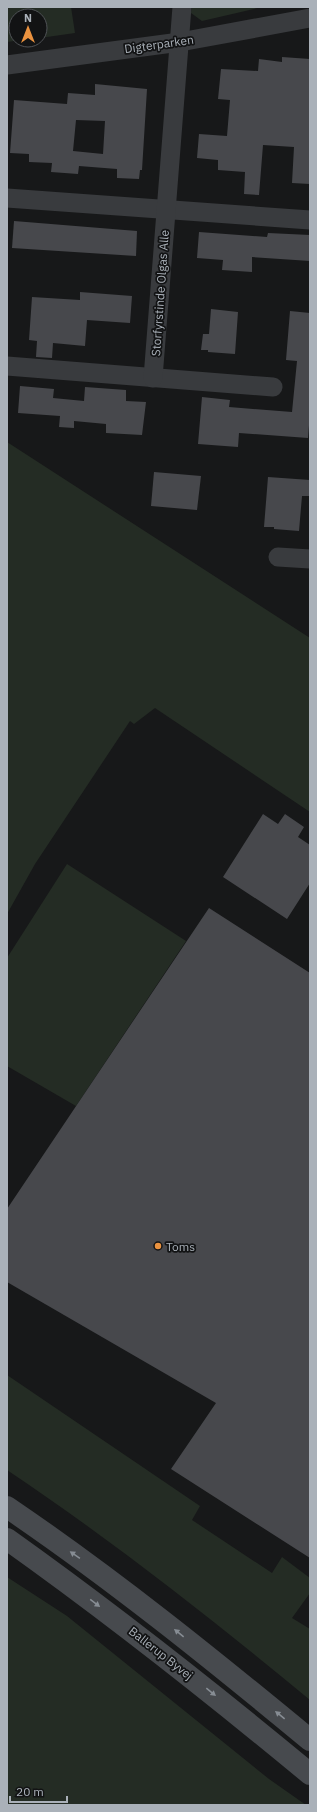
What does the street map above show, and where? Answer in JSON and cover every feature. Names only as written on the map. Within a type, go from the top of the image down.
[{"type":"main road","points":[[7,1507],[86,1562],[162,1620],[310,1740]]},
{"type":"main road","name":"Ballerup Byvej","points":[[7,1539],[73,1586],[170,1660],[310,1774]]},
{"type":"street","name":"Storfyrstinde Olgas Alle","points":[[153,378],[182,7]]},
{"type":"street","name":"Digterparken","points":[[7,65],[180,42],[310,18]]},
{"type":"street","points":[[7,198],[310,220]]},
{"type":"street","points":[[7,366],[273,387]]},
{"type":"street","points":[[278,557],[310,559]]},
{"type":"shaded area","points":[[7,7],[71,7],[75,33],[48,37],[48,8],[8,8],[7,42]]},
{"type":"shaded area","points":[[192,7],[262,7],[202,21],[191,13]]},
{"type":"shaded area","points":[[7,442],[310,638],[310,812],[155,708],[134,724],[130,721],[35,864],[7,914]]},
{"type":"shaded area","points":[[67,864],[186,941],[76,1106],[7,1066],[7,958]]},
{"type":"shaded area","points":[[7,1375],[200,1506],[192,1520],[272,1573],[282,1557],[310,1578],[310,1593],[292,1618],[310,1629],[310,1700],[162,1581],[85,1524],[7,1470]]},
{"type":"shaded area","points":[[7,1577],[67,1616],[269,1779],[306,1805],[7,1805]]},
{"type":"building","points":[[282,57],[310,59],[310,184],[292,183],[294,147],[263,145],[259,195],[244,194],[245,172],[218,170],[218,160],[197,158],[199,134],[227,136],[230,100],[218,99],[221,69],[258,71],[259,59],[282,62]]},
{"type":"building","points":[[95,84],[147,89],[142,170],[140,170],[139,179],[117,178],[117,169],[79,166],[78,174],[51,172],[52,163],[29,162],[29,154],[10,153],[14,100],[67,104],[68,93],[95,95]],"holes":[[[76,120],[105,121],[103,154],[73,151]]]},
{"type":"building","points":[[14,221],[137,231],[136,256],[12,248]]},
{"type":"building","points":[[199,232],[267,237],[268,233],[310,235],[310,261],[252,257],[252,272],[222,270],[223,260],[197,258]]},
{"type":"building","points":[[80,292],[132,296],[130,323],[87,320],[85,346],[53,343],[52,358],[36,357],[37,341],[29,340],[32,297],[80,300]]},
{"type":"building","points":[[211,309],[238,312],[235,354],[201,350],[203,334],[209,334]]},
{"type":"building","points":[[290,311],[310,313],[310,413],[308,438],[239,433],[238,447],[198,444],[202,397],[230,400],[229,407],[292,412],[297,361],[286,360]]},
{"type":"building","points":[[20,386],[54,389],[53,398],[84,401],[85,387],[126,390],[126,401],[146,402],[142,435],[106,433],[106,424],[74,421],[74,428],[59,427],[60,416],[18,413]]},
{"type":"building","points":[[154,472],[201,476],[197,510],[151,506]]},
{"type":"building","points":[[268,477],[310,480],[310,496],[302,496],[299,531],[264,527]]},
{"type":"building","points":[[263,814],[278,824],[285,814],[304,827],[298,837],[310,845],[310,883],[287,919],[223,877]]},
{"type":"building","name":"Toms","points":[[209,908],[310,973],[310,1558],[171,1469],[216,1403],[7,1282],[7,1209]]},
{"type":"place","name":"Toms","points":[[158,1246]]}]
